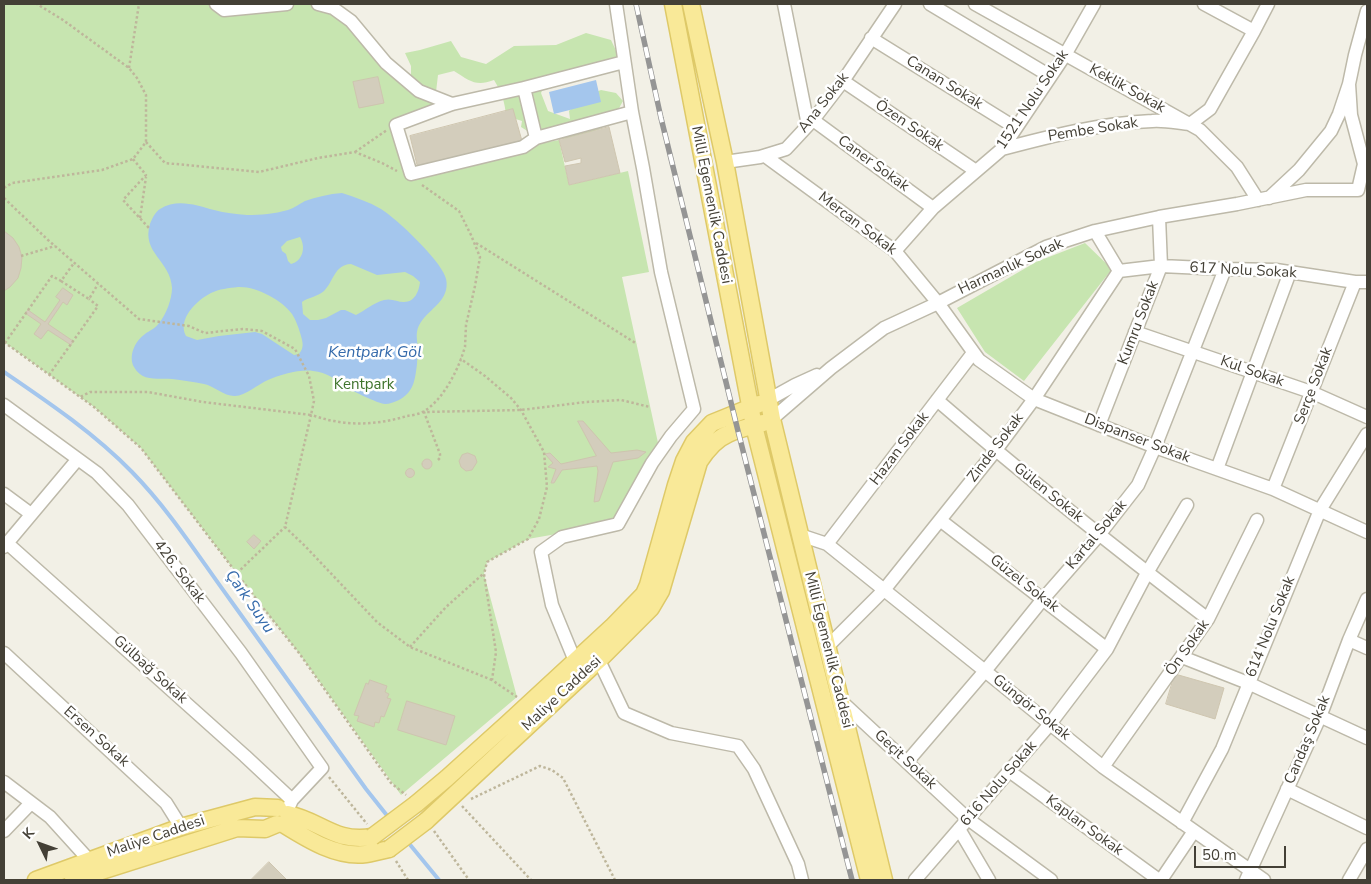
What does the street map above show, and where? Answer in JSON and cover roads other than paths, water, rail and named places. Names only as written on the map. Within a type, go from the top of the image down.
[{"type":"main road","name":"Milli Egemenlik Caddesi","points":[[673,4],[754,426],[869,880]]},
{"type":"main road","name":"Milli Egemenlik Caddesi","points":[[691,4],[725,162],[772,419],[884,880]]},
{"type":"main road","name":"Maliye Caddesi","points":[[36,880],[181,827],[255,807],[300,816],[336,835],[361,839],[370,831],[416,804],[454,772],[612,627],[644,594],[676,485],[684,461],[694,442],[712,423],[768,400]]},
{"type":"main road","name":"Maliye Caddesi","points":[[284,814],[322,846],[335,851],[364,855],[392,854],[599,660],[651,608],[661,591],[699,462],[706,452],[728,434],[772,419]]},
{"type":"main road","name":"Maliye Caddesi","points":[[73,880],[237,828],[266,828],[284,814]]},
{"type":"street","points":[[216,4],[224,10],[287,4]]},
{"type":"street","points":[[318,4],[333,8],[351,20],[386,63],[419,91],[452,104]]},
{"type":"street","points":[[616,4],[632,112],[661,272],[694,409],[712,423]]},
{"type":"street","points":[[784,4],[811,123]]},
{"type":"street","name":"Ana Sokak","points":[[725,162],[765,156],[786,149],[811,123],[843,81],[895,4]]},
{"type":"street","points":[[930,4],[1050,76]]},
{"type":"street","name":"Keklik Sokak","points":[[975,4],[1200,130],[1237,167],[1263,199]]},
{"type":"street","name":"1521 Nolu Sokak","points":[[895,251],[933,208],[1002,149],[1065,55],[1094,4]]},
{"type":"street","points":[[1204,4],[1254,31]]},
{"type":"street","points":[[1190,124],[1210,109],[1268,4]]},
{"type":"street","name":"Harmanlık Sokak","points":[[1263,199],[1299,170],[1331,130],[1361,57],[1367,11]]},
{"type":"street","name":"Canan Sokak","points":[[871,38],[1016,128]]},
{"type":"street","points":[[624,62],[524,88],[452,104],[396,125],[411,174],[523,148],[536,138],[632,112]]},
{"type":"street","name":"Özen Sokak","points":[[843,81],[976,171]]},
{"type":"street","name":"Harmanlık Sokak","points":[[772,419],[830,368],[884,328],[938,303],[1046,247],[1095,231],[1159,217],[1306,190],[1362,190],[1366,165],[1356,135],[1349,84]]},
{"type":"street","points":[[524,88],[536,138]]},
{"type":"street","name":"Pembe Sokak","points":[[1002,149],[1102,126],[1154,121],[1190,124]]},
{"type":"street","name":"Caner Sokak","points":[[811,123],[933,208]]},
{"type":"street","points":[[1331,130],[1344,127],[1356,135]]},
{"type":"street","name":"Mercan Sokak","points":[[765,156],[895,251],[938,303]]},
{"type":"street","points":[[1299,170],[1300,178],[1306,190]]},
{"type":"street","name":"Kumru Sokak","points":[[1099,425],[1161,266],[1159,217]]},
{"type":"street","points":[[1095,231],[1119,271]]},
{"type":"street","name":"617 Nolu Sokak","points":[[1119,271],[1161,266],[1276,270],[1361,282]]},
{"type":"street","name":"Kartal Sokak","points":[[907,762],[985,671],[1138,485],[1156,447],[1225,269]]},
{"type":"street","name":"Zinde Sokak","points":[[827,647],[884,590],[996,450],[1034,399],[1119,271]]},
{"type":"street","points":[[1217,470],[1290,272]]},
{"type":"street","name":"Serçe Sokak","points":[[1273,489],[1311,392],[1361,282]]},
{"type":"street","name":"Dispanser Sokak","points":[[938,303],[979,360],[1034,399],[1217,470],[1273,489],[1367,532]]},
{"type":"street","name":"Kul Sokak","points":[[1136,332],[1311,392],[1367,417]]},
{"type":"street","name":"Hazan Sokak","points":[[826,544],[973,353]]},
{"type":"street","name":"Harmanlık Sokak","points":[[768,400],[830,368]]},
{"type":"street","name":"Gülen Sokak","points":[[937,400],[1147,573],[1208,619]]},
{"type":"street","name":"426. Sokak","points":[[4,405],[97,473],[128,506],[241,653],[322,768],[284,814]]},
{"type":"street","points":[[575,661],[552,605],[541,552],[562,538],[618,524],[670,436],[694,409]]},
{"type":"street","name":"614 Nolu Sokak","points":[[1182,823],[1222,749],[1320,510],[1367,434]]},
{"type":"street","points":[[6,545],[77,460]]},
{"type":"street","points":[[4,494],[31,514]]},
{"type":"street","name":"616 Nolu Sokak","points":[[915,880],[1050,724],[1107,649],[1147,573],[1187,505]]},
{"type":"street","name":"Güzel Sokak","points":[[940,520],[1107,649]]},
{"type":"street","name":"Ön Sokak","points":[[1103,767],[1208,619],[1257,520]]},
{"type":"street","name":"Güngör Sokak","points":[[800,535],[826,544],[1103,767],[1194,831],[1248,875],[1264,880]]},
{"type":"street","name":"Gülbağ Sokak","points":[[6,545],[238,749],[284,814]]},
{"type":"street","name":"Candaş Sokak","points":[[1248,875],[1320,717],[1349,640],[1367,599]]},
{"type":"street","points":[[1349,640],[1367,648]]},
{"type":"street","points":[[591,646],[624,713],[671,733],[738,746],[754,769],[798,864],[802,880]]},
{"type":"street","name":"Ersen Sokak","points":[[4,653],[166,803],[181,827]]},
{"type":"street","points":[[1182,657],[1248,683],[1367,738]]},
{"type":"street","name":"Geçit Sokak","points":[[842,702],[968,819],[1051,880]]},
{"type":"street","name":"Kaplan Sokak","points":[[1010,771],[1160,880]]},
{"type":"street","points":[[4,782],[50,817],[90,860]]},
{"type":"street","points":[[1287,789],[1367,828]]},
{"type":"street","points":[[4,831],[31,803]]},
{"type":"street","points":[[959,829],[989,880]]},
{"type":"street","points":[[1160,880],[1194,831]]},
{"type":"street","points":[[1349,880],[1364,864],[1367,849]]},
{"type":"water","points":[[596,80],[601,102],[554,114],[549,92]]},
{"type":"water","name":"Kentpark Göl","points":[[342,193],[376,206],[388,214],[426,250],[435,260],[446,278],[447,287],[444,296],[422,320],[419,326],[417,334],[418,353],[413,385],[404,397],[390,403],[381,403],[355,392],[327,375],[313,371],[278,376],[238,396],[226,394],[204,384],[151,378],[137,372],[132,363],[134,349],[141,337],[162,320],[172,292],[167,271],[153,250],[148,234],[150,224],[158,210],[180,203],[235,214],[268,214],[288,210],[314,198]],"holes":[[[300,237],[303,245],[301,257],[291,264],[281,247],[287,241]],[[351,264],[377,275],[405,272],[420,282],[419,289],[414,298],[408,302],[384,300],[356,315],[341,310],[326,318],[310,320],[303,314],[302,302],[324,291],[338,270],[345,265]],[[235,287],[245,287],[260,291],[288,309],[295,319],[303,343],[299,354],[294,355],[262,334],[255,332],[197,340],[186,336],[184,323],[195,305],[211,293]]]},
{"type":"waterway","name":"Çark Suyu","points":[[4,372],[86,431],[146,487],[184,535],[366,789],[389,818]]},
{"type":"waterway","name":"Çark Suyu","points":[[407,841],[439,880]]},
{"type":"railway","points":[[636,4],[661,118],[738,431],[852,880]]},
{"type":"park label","name":"Kentpark","points":[[364,385]]}]
